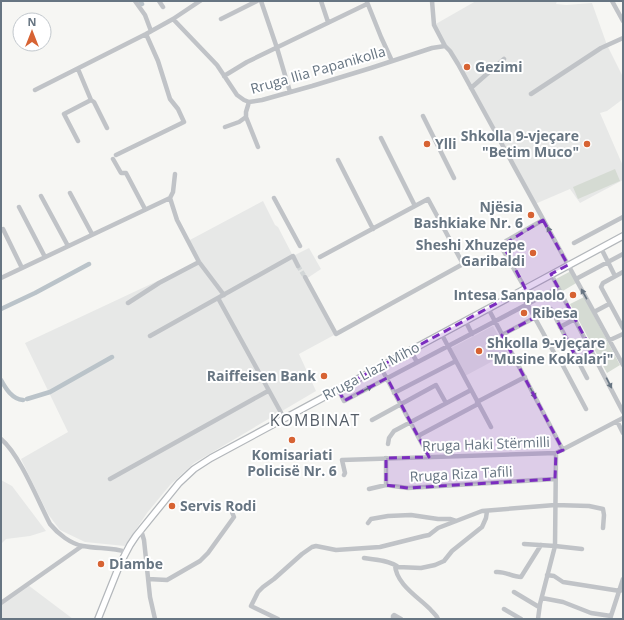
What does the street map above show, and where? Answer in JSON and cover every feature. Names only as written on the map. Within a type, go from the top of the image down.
[{"type":"main road","name":"Rruga Llazi Miho","points":[[98,619],[126,552],[141,530],[172,491],[194,469],[284,418],[623,236]]},
{"type":"street","points":[[135,1],[145,15],[151,31]]},
{"type":"street","points":[[159,1],[163,7]]},
{"type":"street","points":[[35,90],[146,34],[173,19],[200,1]]},
{"type":"street","points":[[221,19],[257,1]]},
{"type":"street","points":[[261,1],[290,92]]},
{"type":"street","points":[[321,1],[328,22]]},
{"type":"street","points":[[432,1],[434,25],[445,46],[471,88],[623,365]]},
{"type":"street","points":[[612,1],[623,21]]},
{"type":"street","points":[[224,76],[367,2],[392,61]]},
{"type":"street","name":"Rruga Ilia Papanikolla","points":[[173,19],[217,65],[237,95],[249,102],[290,92],[432,48],[445,46]]},
{"type":"street","points":[[145,209],[126,173],[121,173],[114,157],[184,122],[178,109],[170,99],[158,61],[146,34]]},
{"type":"street","points":[[531,94],[602,48],[623,38]]},
{"type":"street","points":[[471,88],[504,59]]},
{"type":"street","points":[[78,69],[91,100],[94,102],[107,128]]},
{"type":"street","points":[[78,141],[64,114],[91,100]]},
{"type":"street","points":[[249,102],[246,117],[258,147]]},
{"type":"street","points":[[423,116],[454,178]]},
{"type":"street","points":[[225,127],[239,122],[246,117]]},
{"type":"street","points":[[380,138],[415,206]]},
{"type":"street","points":[[338,160],[373,229]]},
{"type":"street","points":[[1,278],[170,198],[173,192],[175,174]]},
{"type":"street","points":[[70,193],[92,234]]},
{"type":"street","points":[[41,196],[68,246]]},
{"type":"street","points":[[170,198],[177,220],[199,262],[224,295]]},
{"type":"street","points":[[274,198],[300,246]]},
{"type":"street","points":[[320,257],[428,199],[463,264]]},
{"type":"street","points":[[19,207],[45,257]]},
{"type":"street","points":[[574,243],[623,217]]},
{"type":"street","points":[[544,220],[504,243],[503,248],[535,318],[556,358],[561,362],[586,409]]},
{"type":"street","points":[[3,229],[22,268]]},
{"type":"street","points":[[601,248],[616,276]]},
{"type":"street","points":[[304,277],[336,334],[463,264],[489,264],[506,254]]},
{"type":"street","points":[[576,279],[623,254]]},
{"type":"street","points":[[150,336],[293,256],[298,266]]},
{"type":"street","points":[[128,303],[159,283],[199,262]]},
{"type":"street","points":[[623,272],[601,285],[609,304],[623,328]]},
{"type":"street","points":[[551,274],[623,412]]},
{"type":"street","points":[[338,389],[344,401],[558,288]]},
{"type":"street","points":[[218,298],[284,418]]},
{"type":"street","points":[[594,312],[609,304]]},
{"type":"street","points":[[488,308],[563,450]]},
{"type":"street","points":[[502,335],[551,310],[588,378]]},
{"type":"street","points":[[560,327],[575,319]]},
{"type":"street","points":[[465,320],[472,334]]},
{"type":"street","points":[[441,334],[491,426]]},
{"type":"street","points":[[610,340],[623,334]]},
{"type":"street","points":[[550,347],[567,339]]},
{"type":"street","points":[[410,350],[417,362]]},
{"type":"street","points":[[577,359],[592,351]]},
{"type":"street","points":[[394,393],[456,361]]},
{"type":"street","points":[[380,366],[428,457]]},
{"type":"street","points":[[418,436],[525,377]]},
{"type":"street","points":[[372,420],[436,385],[446,403]]},
{"type":"street","points":[[388,444],[389,438],[392,434],[410,422],[471,390]]},
{"type":"street","points":[[110,479],[268,391]]},
{"type":"street","name":"Rruga Haki Stërmilli","points":[[344,475],[345,473],[342,460],[556,453],[623,418]]},
{"type":"street","points":[[617,421],[623,433]]},
{"type":"street","points":[[1,439],[11,448],[50,524],[60,535],[82,546],[110,548],[126,552]]},
{"type":"street","points":[[538,619],[539,607],[555,546],[556,453]]},
{"type":"street","points":[[386,458],[386,485]]},
{"type":"street","name":"Rruga Riza Tafili","points":[[369,489],[386,485],[408,488],[555,479]]},
{"type":"street","points":[[148,579],[167,580],[202,559],[234,517],[229,505]]},
{"type":"street","points":[[278,619],[251,606],[252,602],[263,587],[312,547],[316,546],[336,550],[380,547],[424,536],[431,533],[435,529],[487,510],[555,505],[589,506],[603,509],[603,528]]},
{"type":"street","points":[[364,558],[398,567],[420,568],[440,564],[482,527],[486,518],[487,510]]},
{"type":"street","points":[[368,523],[371,519],[404,515],[450,519],[456,521]]},
{"type":"street","points":[[141,530],[144,540],[151,606],[155,619]]},
{"type":"street","points":[[524,544],[555,546],[582,550]]},
{"type":"street","points":[[496,572],[521,577],[540,545]]},
{"type":"street","points":[[1,603],[82,546]]},
{"type":"street","points":[[395,565],[396,573],[399,577],[435,614],[438,619]]},
{"type":"street","points":[[547,575],[555,577],[563,582],[620,591]]},
{"type":"street","points":[[542,598],[563,602],[592,613],[611,617],[623,579]]},
{"type":"street","points":[[514,592],[539,607]]},
{"type":"street","points":[[504,609],[521,619]]},
{"type":"street","points":[[393,619],[394,615],[401,619]]},
{"type":"highlighted area","points":[[543,220],[568,265],[551,274],[592,351],[577,359],[551,309],[502,335],[563,450],[556,453],[555,479],[408,488],[386,485],[386,458],[429,457],[387,378],[344,401],[338,389],[525,288],[503,245]]},
{"type":"shaded area","points":[[476,1],[557,1],[556,4],[566,5],[592,3],[607,45],[623,77],[623,99],[607,111],[600,113],[623,166],[623,180],[580,203],[570,189],[535,204],[434,25]]},
{"type":"shaded area","points":[[615,169],[620,181],[578,199],[573,187]]},
{"type":"shaded area","points":[[263,201],[293,256],[309,248],[321,269],[306,279],[336,334],[299,354],[316,391],[194,463],[170,485],[147,513],[125,546],[85,542],[60,530],[48,514],[21,459],[68,432],[25,343],[198,262],[188,241]]},
{"type":"shaded area","points":[[571,271],[578,282],[561,292],[554,280]]},
{"type":"shaded area","points":[[584,297],[620,365],[607,373],[570,304]]},
{"type":"shaded area","name":"Shkolla 9-vjeçare \"Musine Kokalari\"","points":[[493,326],[508,353],[465,376],[451,348]]},
{"type":"shaded area","points":[[1,480],[12,486],[46,531],[30,536],[6,539],[1,544]]},
{"type":"shaded area","points":[[28,585],[73,619],[1,619],[1,603]]},
{"type":"waterway","points":[[1,309],[35,293],[89,264]]},
{"type":"waterway","points":[[27,399],[50,392],[112,357]]},
{"type":"waterway","points":[[1,380],[13,396],[23,400]]},
{"type":"tunnel","points":[[298,266],[305,277]]},
{"type":"place","name":"Gezimi","points":[[467,67]]},
{"type":"place","name":"Ylli","points":[[427,144]]},
{"type":"place","name":"Shkolla 9-vjeçare \"Betim Muco\"","points":[[587,144]]},
{"type":"place","name":"Njësia Bashkiake Nr. 6","points":[[531,215]]},
{"type":"place","name":"Sheshi Xhuzepe Garibaldi","points":[[533,253]]},
{"type":"place","name":"Intesa Sanpaolo","points":[[573,295]]},
{"type":"place","name":"Ribesa","points":[[524,313]]},
{"type":"place","name":"Shkolla 9-vjeçare \"Musine Kokalari\"","points":[[479,351]]},
{"type":"place","name":"Raiffeisen Bank","points":[[324,376]]},
{"type":"place","name":"Komisariati Policisë Nr. 6","points":[[292,440]]},
{"type":"place","name":"Servis Rodi","points":[[172,506]]},
{"type":"place","name":"Diambe","points":[[101,564]]},
{"type":"district","name":"KOMBINAT","points":[[315,420]]}]
